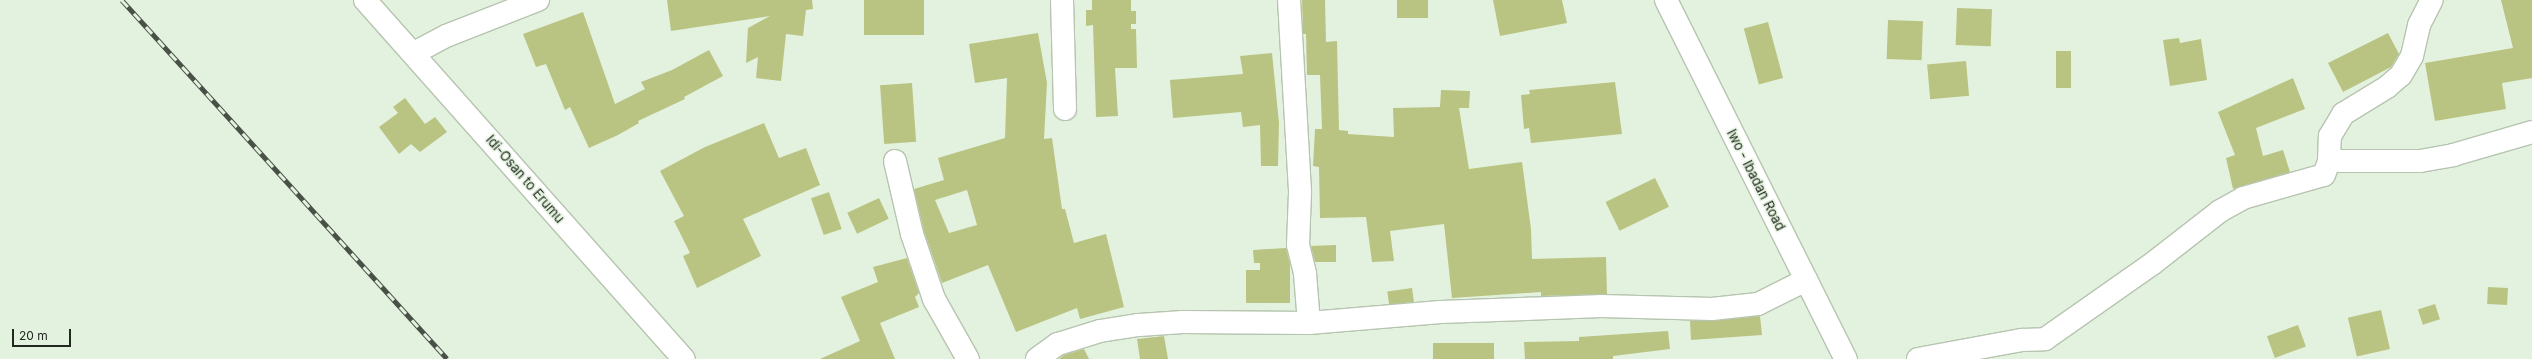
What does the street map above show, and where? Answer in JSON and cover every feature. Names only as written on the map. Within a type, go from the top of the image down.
[{"type":"street","name":"Idi-Osan to Erumu","points":[[365,0],[414,53],[684,359]]},
{"type":"street","points":[[414,53],[446,36],[538,0]]},
{"type":"street","points":[[1062,0],[1065,109]]},
{"type":"street","points":[[1289,0],[1300,193],[1298,245],[1305,274],[1309,323]]},
{"type":"street","name":"Iwo - Ibadan Road","points":[[1666,0],[1846,359]]},
{"type":"street","points":[[1918,359],[2022,340],[2045,340],[2152,264],[2220,211],[2243,198],[2324,176],[2329,161],[2330,136],[2343,114],[2387,87],[2401,75],[2412,56],[2419,25],[2432,0]]},
{"type":"street","points":[[2329,161],[2420,162],[2453,155],[2532,132]]},
{"type":"street","points":[[895,161],[912,234],[934,299],[968,359]]},
{"type":"street","points":[[1038,359],[1058,344],[1100,331],[1138,325],[1183,322],[1309,323],[1441,312],[1602,306],[1712,309],[1758,304],[1806,280]]},
{"type":"building","points":[[667,0],[812,0],[813,9],[806,10],[803,36],[786,34],[781,81],[756,78],[758,57],[746,63],[748,28],[770,16],[671,31]]},
{"type":"building","points":[[864,0],[924,0],[924,35],[864,35]]},
{"type":"building","points":[[1092,0],[1131,0],[1131,11],[1136,11],[1136,24],[1131,24],[1131,29],[1136,29],[1137,68],[1115,68],[1118,116],[1096,117],[1093,25],[1086,26],[1086,10],[1092,10]]},
{"type":"building","points":[[1302,0],[1325,0],[1326,42],[1337,41],[1339,130],[1348,131],[1348,134],[1394,137],[1393,108],[1440,107],[1441,90],[1470,91],[1469,108],[1459,108],[1469,169],[1522,162],[1531,229],[1532,259],[1606,257],[1607,294],[1541,296],[1541,292],[1452,298],[1444,224],[1390,231],[1394,261],[1372,262],[1366,217],[1320,218],[1319,167],[1313,166],[1315,129],[1322,129],[1320,75],[1307,75],[1306,34],[1303,34]]},
{"type":"building","points":[[1397,0],[1428,0],[1428,18],[1397,18]]},
{"type":"building","points":[[1493,0],[1562,0],[1567,23],[1500,36]]},
{"type":"building","points":[[2501,0],[2532,0],[2532,78],[2502,83],[2506,109],[2435,121],[2425,63],[2513,48]]},
{"type":"building","points":[[1957,8],[1992,9],[1991,46],[1956,45]]},
{"type":"building","points":[[583,12],[615,104],[645,89],[641,82],[672,70],[709,50],[723,76],[684,97],[685,99],[638,121],[639,123],[618,135],[589,148],[570,107],[565,110],[546,64],[536,67],[523,34]]},
{"type":"building","points":[[1888,20],[1923,21],[1922,60],[1887,59]]},
{"type":"building","points":[[1768,22],[1783,78],[1759,84],[1744,28]]},
{"type":"building","points":[[1038,33],[1047,83],[1044,139],[1052,138],[1062,209],[1065,209],[1074,243],[1106,234],[1124,307],[1080,319],[1077,308],[1016,332],[988,265],[942,283],[924,231],[914,189],[944,180],[938,158],[1005,138],[1007,78],[975,83],[969,44]],"holes":[[[967,190],[977,225],[949,233],[935,200]]]},
{"type":"building","points":[[2388,33],[2399,54],[2391,67],[2343,92],[2328,63]]},
{"type":"building","points":[[2179,38],[2180,43],[2201,39],[2207,80],[2170,86],[2163,40]]},
{"type":"building","points":[[2056,51],[2071,51],[2071,88],[2056,88]]},
{"type":"building","points":[[1272,53],[1279,123],[1278,166],[1261,166],[1260,125],[1243,127],[1241,112],[1173,118],[1170,80],[1243,74],[1240,56]]},
{"type":"building","points":[[1966,61],[1969,96],[1930,99],[1927,64]]},
{"type":"building","points":[[2293,78],[2305,109],[2256,128],[2263,156],[2283,150],[2290,172],[2233,189],[2226,158],[2235,155],[2218,112]]},
{"type":"building","points":[[1615,82],[1622,134],[1531,143],[1529,128],[1524,129],[1521,95],[1530,94],[1529,90]]},
{"type":"building","points":[[912,83],[916,142],[884,144],[880,85]]},
{"type":"building","points":[[405,98],[425,124],[435,117],[447,132],[420,152],[411,144],[399,154],[379,127],[398,113],[393,107]]},
{"type":"building","points":[[764,123],[779,158],[806,148],[820,185],[743,219],[761,256],[697,288],[683,256],[690,253],[674,221],[684,216],[660,171],[705,147]]},
{"type":"building","points":[[1655,178],[1669,207],[1620,231],[1606,202]]},
{"type":"building","points":[[829,192],[842,229],[824,235],[811,198]]},
{"type":"building","points":[[879,198],[889,219],[857,234],[847,213]]},
{"type":"building","points":[[1336,245],[1336,262],[1315,262],[1311,246]]},
{"type":"building","points":[[1286,248],[1290,264],[1290,303],[1246,303],[1246,270],[1260,270],[1260,263],[1254,263],[1253,250]]},
{"type":"building","points":[[907,258],[919,293],[915,297],[919,307],[880,323],[895,359],[820,359],[860,341],[841,297],[878,282],[873,267]]},
{"type":"building","points":[[2488,287],[2508,288],[2507,305],[2487,304]]},
{"type":"building","points":[[1412,288],[1414,302],[1389,305],[1387,291]]},
{"type":"building","points":[[2435,304],[2440,319],[2423,325],[2418,310]]},
{"type":"building","points":[[2381,310],[2390,349],[2357,357],[2348,318]]},
{"type":"building","points":[[1760,316],[1762,335],[1691,340],[1690,321],[1713,321]]},
{"type":"building","points":[[2298,325],[2306,347],[2275,358],[2267,336]]},
{"type":"building","points":[[1668,331],[1670,349],[1613,356],[1613,359],[1525,359],[1524,342],[1579,341],[1579,337]]},
{"type":"building","points":[[1164,336],[1168,359],[1140,359],[1137,339]]},
{"type":"building","points":[[1433,343],[1494,343],[1494,359],[1433,359]]},
{"type":"building","points":[[1084,349],[1089,359],[1059,359],[1064,355]]},
{"type":"railway","points":[[122,0],[447,359]]}]
